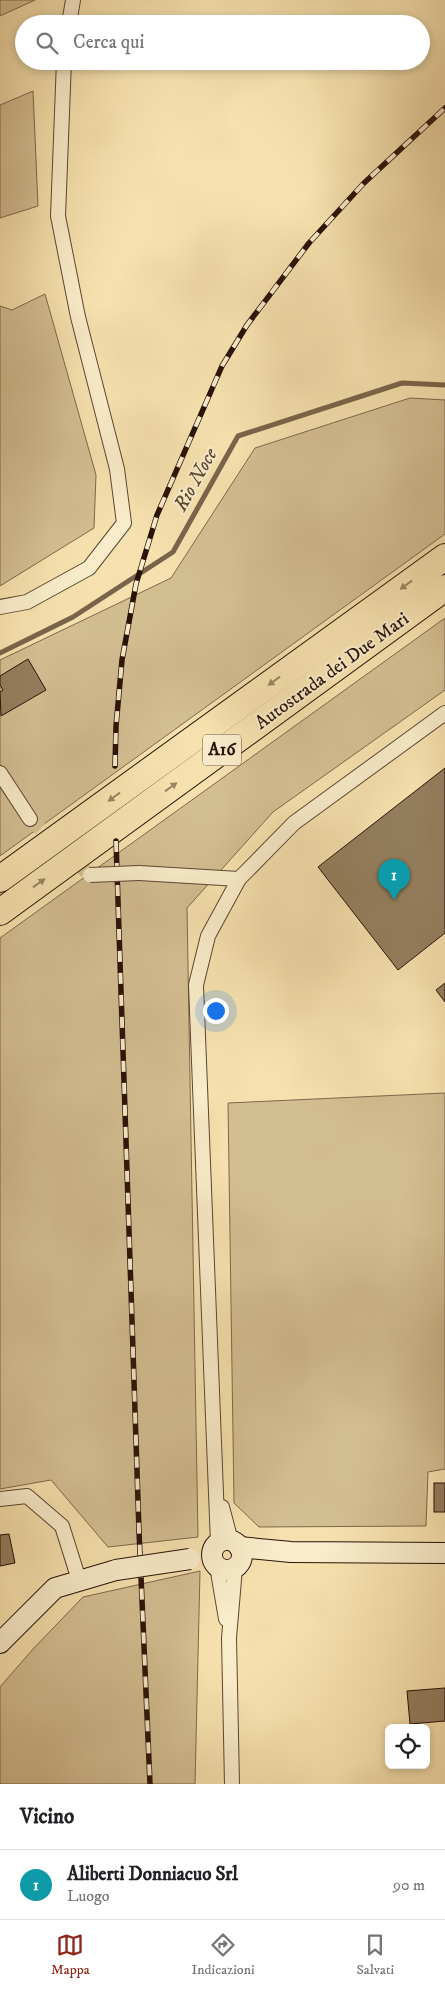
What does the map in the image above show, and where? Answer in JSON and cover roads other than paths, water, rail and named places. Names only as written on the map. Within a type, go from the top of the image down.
[{"type":"highway","name":"Autostrada dei Due Mari","points":[[0,879],[445,556]]},
{"type":"highway","name":"Autostrada dei Due Mari","points":[[0,912],[445,588]]},
{"type":"main road","points":[[0,1643],[55,1588],[116,1570],[226,1554],[291,1552],[445,1553]]},
{"type":"street","points":[[70,15],[73,0]]},
{"type":"street","points":[[0,607],[27,602],[89,568],[124,523],[117,468],[78,317],[58,216],[64,70]]},
{"type":"street","points":[[232,1784],[226,1554],[216,1482],[196,986],[208,936],[239,879],[294,823],[445,713]]},
{"type":"street","points":[[0,773],[30,819]]},
{"type":"street","points":[[90,875],[138,873],[239,879]]},
{"type":"street","points":[[0,1499],[27,1496],[62,1526],[79,1580]]},
{"type":"waterway","name":"Rio Noce","points":[[0,653],[73,617],[173,552],[238,436],[402,383],[445,385]]},
{"type":"tunnel","points":[[30,819],[90,875]]},
{"type":"railway","points":[[115,766],[116,726],[122,660],[136,584],[157,515],[222,366],[247,325],[309,243],[364,183],[445,108]]},
{"type":"railway","points":[[116,841],[139,1531],[150,1784]]},
{"type":"place","name":"Aliberti Donniacuo Srl","points":[[394,900]]}]
